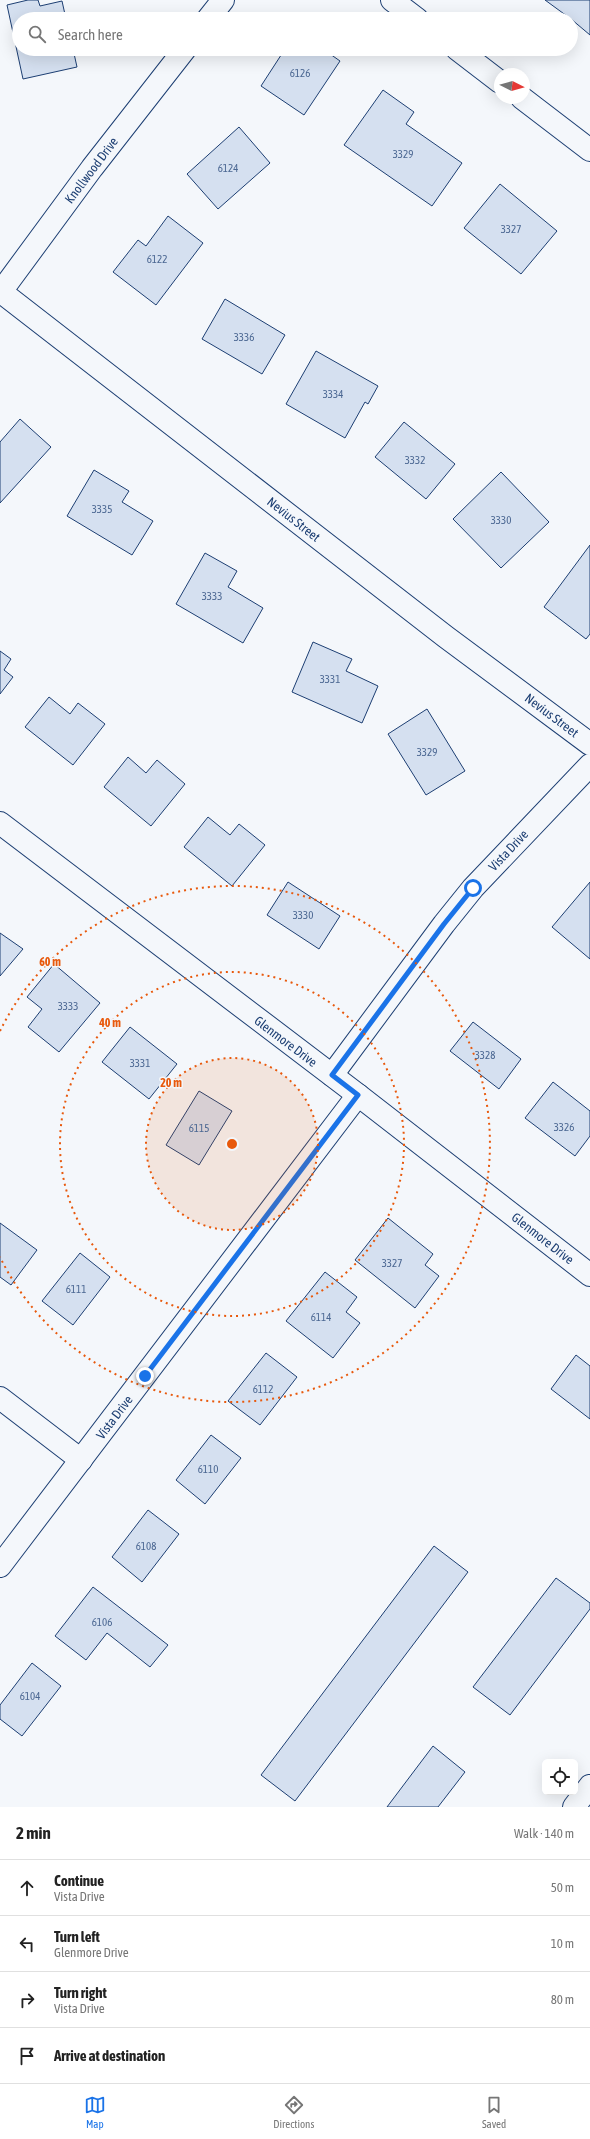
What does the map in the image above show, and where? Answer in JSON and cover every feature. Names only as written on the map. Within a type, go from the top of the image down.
[{"type":"street","points":[[214,12],[223,0]]},
{"type":"street","points":[[392,0],[408,12]]},
{"type":"street","name":"Knollwood Drive","points":[[0,292],[92,168],[180,56]]},
{"type":"street","points":[[466,56],[494,77]]},
{"type":"street","points":[[530,104],[590,150]]},
{"type":"street","name":"Nevius Street","points":[[0,292],[446,636],[590,744]]},
{"type":"street","name":"Vista Drive","points":[[332,1075],[463,900],[524,832],[590,765]]},
{"type":"street","name":"Glenmore Drive","points":[[0,823],[332,1075],[590,1275]]},
{"type":"street","name":"Vista Drive","points":[[0,1566],[358,1095]]},
{"type":"street","points":[[0,1398],[81,1460]]},
{"type":"street","points":[[574,1807],[590,1786]]},
{"type":"building","points":[[28,0],[38,0],[40,6],[62,1],[64,12],[12,12],[12,28],[7,5]]},
{"type":"building","points":[[545,0],[590,0],[590,35],[578,25],[578,12],[561,12]]},
{"type":"building","points":[[18,56],[75,56],[77,67],[23,79]]},
{"type":"building","points":[[280,56],[333,56],[340,61],[304,115],[261,86]]},
{"type":"building","points":[[383,90],[414,112],[406,124],[462,163],[432,206],[344,145]]},
{"type":"building","points":[[239,127],[270,163],[218,209],[187,174]]},
{"type":"building","points":[[500,184],[557,231],[521,274],[464,228]]},
{"type":"building","points":[[168,216],[203,243],[156,305],[113,272],[138,240],[146,246]]},
{"type":"building","points":[[225,299],[285,335],[262,374],[202,339]]},
{"type":"building","points":[[316,351],[378,386],[368,404],[365,402],[345,438],[286,404]]},
{"type":"building","points":[[20,419],[51,447],[0,503],[0,442]]},
{"type":"building","points":[[404,422],[455,464],[426,499],[375,457]]},
{"type":"building","points":[[94,470],[129,491],[122,502],[153,521],[132,555],[67,516]]},
{"type":"building","points":[[501,472],[549,522],[501,568],[453,519]]},
{"type":"building","points":[[590,545],[590,634],[586,639],[544,607]]},
{"type":"building","points":[[205,553],[237,571],[228,587],[263,608],[243,643],[176,604]]},
{"type":"building","points":[[313,642],[352,659],[346,671],[378,686],[362,723],[292,692]]},
{"type":"building","points":[[0,651],[11,659],[4,670],[13,677],[0,694]]},
{"type":"building","points":[[49,697],[70,714],[78,703],[105,724],[73,765],[25,727]]},
{"type":"building","points":[[427,709],[465,771],[426,795],[388,734]]},
{"type":"building","points":[[128,757],[146,773],[157,760],[185,784],[151,826],[104,787]]},
{"type":"building","points":[[208,817],[230,835],[239,824],[265,845],[232,886],[184,847]]},
{"type":"building","points":[[288,882],[340,916],[319,949],[267,915]]},
{"type":"building","points":[[590,882],[590,959],[552,927]]},
{"type":"building","points":[[0,933],[23,949],[0,976]]},
{"type":"building","points":[[54,964],[100,1003],[59,1052],[28,1027],[42,1009],[27,997]]},
{"type":"building","points":[[473,1022],[521,1059],[499,1089],[450,1051]]},
{"type":"building","points":[[130,1027],[177,1064],[149,1099],[102,1062]]},
{"type":"building","points":[[553,1082],[590,1111],[590,1136],[575,1156],[525,1118]]},
{"type":"building","points":[[199,1091],[232,1111],[199,1165],[166,1145]]},
{"type":"building","points":[[388,1218],[433,1254],[425,1265],[439,1276],[415,1308],[355,1260]]},
{"type":"building","points":[[0,1223],[37,1250],[11,1285],[0,1277]]},
{"type":"building","points":[[80,1253],[110,1277],[73,1325],[42,1301]]},
{"type":"building","points":[[325,1272],[357,1297],[346,1312],[360,1323],[333,1358],[286,1321]]},
{"type":"building","points":[[266,1353],[297,1377],[260,1425],[228,1401]]},
{"type":"building","points":[[576,1355],[590,1366],[590,1419],[551,1389]]},
{"type":"building","points":[[211,1435],[241,1458],[205,1504],[176,1480]]},
{"type":"building","points":[[148,1510],[179,1534],[142,1582],[112,1557]]},
{"type":"building","points":[[434,1546],[468,1572],[295,1801],[261,1775]]},
{"type":"building","points":[[556,1578],[590,1603],[590,1609],[510,1715],[473,1687]]},
{"type":"building","points":[[93,1587],[168,1645],[150,1667],[107,1633],[86,1660],[55,1636]]},
{"type":"building","points":[[32,1663],[61,1686],[22,1736],[0,1719],[0,1705]]},
{"type":"building","points":[[433,1746],[465,1772],[438,1807],[387,1807]]},
{"type":"route","points":[[145,1376],[358,1095],[332,1075],[444,924],[473,888]]}]
